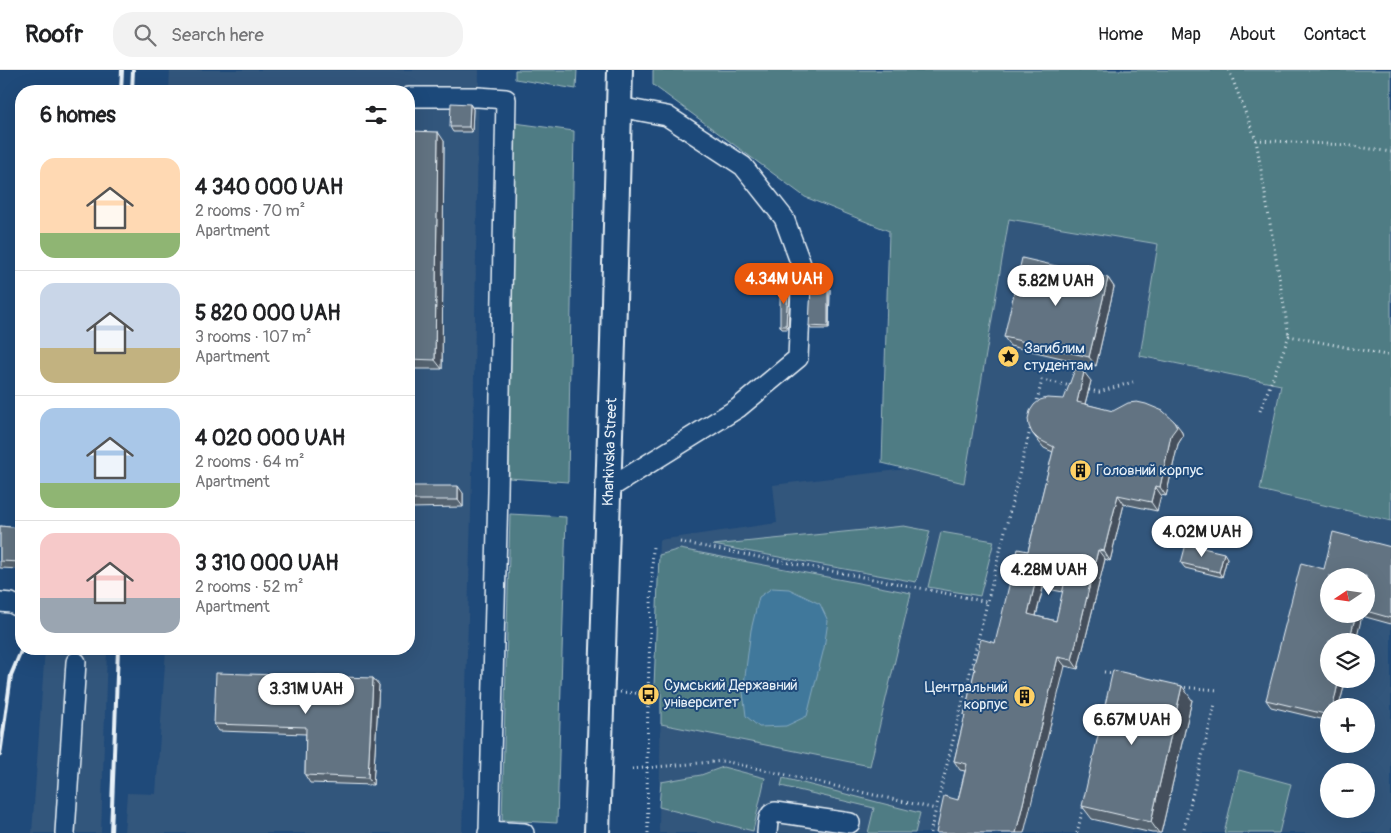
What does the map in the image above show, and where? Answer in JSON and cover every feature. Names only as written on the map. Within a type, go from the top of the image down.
[{"type":"main road","name":"Kharkivska Street","points":[[596,833],[602,691],[620,70]]},
{"type":"lane","points":[[415,97],[506,98],[489,832],[524,833]]},
{"type":"lane","points":[[608,489],[738,408],[798,358],[802,267],[784,218],[743,166],[667,116],[619,107]]},
{"type":"lane","points":[[66,833],[76,662]]},
{"type":"lane","points":[[767,833],[769,816],[775,812],[850,823]]},
{"type":"path","points":[[1229,70],[1256,140],[1289,336],[1260,411]]},
{"type":"path","points":[[1256,140],[1345,145],[1391,152]]},
{"type":"path","points":[[1289,336],[1391,356]]},
{"type":"path","points":[[1035,409],[1042,380],[1077,387]]},
{"type":"path","points":[[1088,390],[1099,392],[1133,382]]},
{"type":"path","points":[[930,833],[1032,418]]},
{"type":"path","points":[[680,542],[988,602]]},
{"type":"path","points":[[648,833],[648,694],[653,545]]},
{"type":"path","points":[[1104,672],[1122,675]]},
{"type":"path","points":[[1111,682],[1113,673]]},
{"type":"path","points":[[1178,686],[1219,690]]},
{"type":"path","points":[[602,691],[648,694]]},
{"type":"path","points":[[1183,833],[1215,704]]},
{"type":"path","points":[[632,769],[724,761],[936,808]]},
{"type":"path","points":[[1077,833],[1086,795]]},
{"type":"shaded area","points":[[170,70],[479,70],[473,440],[462,833],[124,833],[127,793],[156,794],[166,655],[415,655],[415,85],[169,85]]},
{"type":"shaded area","points":[[1008,219],[1158,244],[1140,356],[1281,385],[1260,490],[1391,521],[1391,833],[659,833],[661,691],[654,687],[659,540],[777,523],[773,485],[906,469],[964,482]]},
{"type":"shaded area","points":[[772,588],[789,589],[820,604],[828,621],[824,648],[807,716],[786,726],[759,727],[746,716],[743,692],[751,630],[759,597]]},
{"type":"shaded area","points":[[45,655],[107,655],[101,833],[32,833]]},
{"type":"green space","points":[[515,70],[577,70],[576,89],[515,79]]},
{"type":"green space","points":[[653,70],[1391,70],[1391,521],[1260,490],[1281,385],[1140,356],[1158,244],[1009,219],[964,483],[882,463],[889,231],[805,197],[653,85]]},
{"type":"green space","points":[[515,123],[574,131],[568,482],[509,478]]},
{"type":"green space","points":[[510,514],[566,517],[557,823],[502,820]]},
{"type":"green space","points":[[904,526],[930,531],[916,582],[713,545]]},
{"type":"green space","points":[[941,532],[994,541],[980,596],[928,587]]},
{"type":"green space","points":[[680,549],[911,593],[870,766],[661,724],[661,691],[654,687],[659,555]]},
{"type":"green space","points":[[723,767],[765,778],[753,831],[659,807],[661,782],[701,775]]},
{"type":"green space","points":[[1239,770],[1291,784],[1279,833],[1224,833]]},
{"type":"green space","points":[[783,778],[920,813],[915,833],[868,833],[874,808],[781,786]]},
{"type":"building","points":[[451,103],[470,104],[469,127],[450,127]]},
{"type":"building","points":[[415,131],[438,132],[435,360],[415,359]]},
{"type":"building","points":[[1022,258],[1108,278],[1089,357],[1004,337]]},
{"type":"building","points":[[780,286],[788,286],[786,326],[780,326]]},
{"type":"building","points":[[811,286],[828,287],[828,327],[809,326]]},
{"type":"building","points":[[1075,369],[1084,372],[1077,402],[1113,411],[1128,403],[1137,402],[1163,411],[1174,421],[1177,427],[1171,435],[1160,487],[1155,486],[1151,502],[1118,495],[1104,551],[1098,550],[1072,660],[1058,657],[1016,833],[936,833],[944,796],[958,800],[967,764],[954,761],[975,669],[973,668],[981,639],[995,643],[1018,549],[1028,551],[1054,447],[1038,439],[1032,433],[1028,419],[1030,411],[1040,400],[1047,398],[1064,399]],"holes":[[[1036,579],[1064,585],[1056,621],[1028,614]]]},
{"type":"building","points":[[415,486],[458,486],[458,500],[415,500]]},
{"type":"building","points":[[0,526],[15,527],[15,562],[0,561]]},
{"type":"building","points":[[1333,532],[1391,547],[1391,618],[1375,614],[1375,568],[1324,568]]},
{"type":"building","points":[[1186,544],[1224,553],[1219,572],[1181,563]]},
{"type":"building","points":[[1301,563],[1320,568],[1320,623],[1354,623],[1351,633],[1320,633],[1320,688],[1337,688],[1335,698],[1320,698],[1320,713],[1266,700]]},
{"type":"building","points":[[1113,670],[1182,686],[1151,822],[1082,806]]},
{"type":"building","points":[[216,673],[373,678],[368,778],[305,775],[306,727],[214,724]]},
{"type":"railway","points":[[121,85],[122,70]]},
{"type":"railway","points":[[132,85],[133,70]]},
{"type":"railway","points":[[0,755],[11,675],[19,655]]},
{"type":"railway","points":[[111,833],[118,655]]},
{"type":"place","name":"Загиблим студентам","points":[[1008,357]]},
{"type":"place","name":"Головний корпус","points":[[1080,470]]},
{"type":"place","name":"Сумський Державний університет","points":[[648,694]]},
{"type":"place","name":"Центральний корпус","points":[[1024,696]]}]
